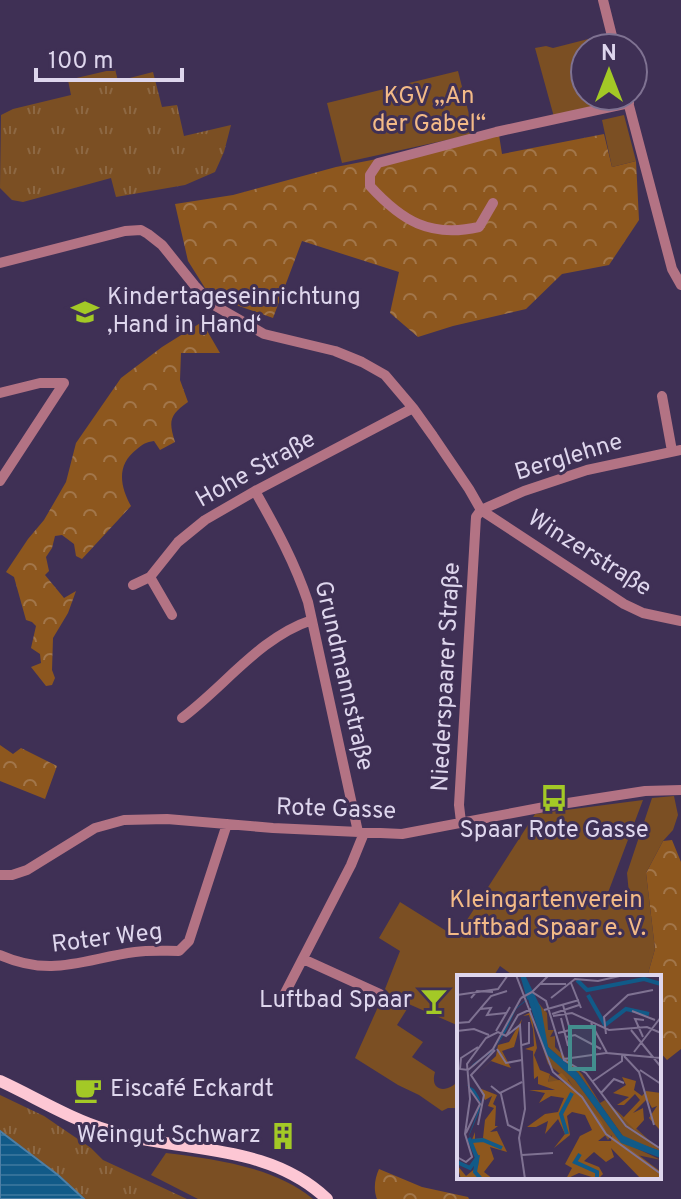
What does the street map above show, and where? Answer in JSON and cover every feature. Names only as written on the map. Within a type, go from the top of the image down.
[{"type":"main road","points":[[0,1081],[105,1130],[199,1147],[274,1165],[300,1177],[327,1199]]},
{"type":"street","points":[[603,0],[611,32]]},
{"type":"street","points":[[493,203],[479,227],[457,232],[419,225],[390,207],[370,186],[370,175],[378,163],[576,112]]},
{"type":"street","points":[[631,112],[672,269],[681,285]]},
{"type":"street","points":[[0,263],[125,231],[141,230],[162,245],[212,304],[264,334],[335,351],[385,375],[413,408],[481,510]]},
{"type":"street","points":[[0,393],[40,383],[64,383],[0,481]]},
{"type":"street","name":"Berglehne","points":[[481,510],[564,477],[676,450],[662,396]]},
{"type":"street","name":"Hohe Straße","points":[[133,585],[150,577],[178,542],[205,520],[413,408]]},
{"type":"street","name":"Grundmannstraße","points":[[255,491],[299,573],[361,833]]},
{"type":"street","name":"Winzerstraße","points":[[481,510],[633,609],[681,621]]},
{"type":"street","name":"Niederspaarer Straße","points":[[461,822],[459,805],[476,517],[481,510]]},
{"type":"street","name":"Niederspaarer Straße","points":[[475,533],[498,521]]},
{"type":"street","points":[[150,577],[172,615]]},
{"type":"street","points":[[182,718],[263,648],[312,620]]},
{"type":"street","name":"Rote Gasse","points":[[0,875],[27,870],[95,828],[124,820],[167,819],[402,834],[645,791],[681,790]]},
{"type":"street","name":"Roter Weg","points":[[0,955],[25,964],[50,967],[135,952],[179,951],[189,941],[227,824]]},
{"type":"street","points":[[284,995],[351,865],[361,833]]},
{"type":"street","points":[[303,959],[380,994]]},
{"type":"green space","points":[[569,44],[569,112],[575,112],[554,117],[535,48]]},
{"type":"green space","points":[[115,69],[118,81],[153,72],[162,107],[177,105],[184,136],[231,125],[215,172],[185,185],[116,197],[111,178],[23,202],[12,200],[0,188],[1,115],[13,109],[71,95],[68,80]]},
{"type":"green space","name":"KGV „An der Gabel“","points":[[458,71],[474,134],[342,163],[327,103]]},
{"type":"green space","points":[[624,115],[636,161],[612,167],[602,120]]},
{"type":"green space","points":[[604,134],[612,167],[636,161],[639,220],[609,265],[562,274],[526,309],[418,337],[390,313],[399,272],[302,241],[273,318],[210,296],[188,261],[175,204],[233,195],[336,167],[499,135],[502,154]]},
{"type":"green space","points":[[202,322],[220,353],[181,353],[180,380],[188,402],[172,419],[175,442],[160,450],[154,441],[149,442],[130,455],[122,476],[131,506],[82,559],[76,556],[74,544],[62,535],[55,536],[46,557],[49,571],[45,575],[64,598],[76,591],[68,613],[53,638],[52,670],[55,678],[52,685],[46,686],[31,667],[41,663],[40,654],[31,648],[36,626],[26,620],[14,577],[6,572],[44,520],[66,482],[76,443],[121,378]]},
{"type":"green space","points":[[0,745],[13,754],[21,748],[57,766],[45,799],[0,781]]},
{"type":"green space","name":"Kleingartenverein Luftbad Spaar e. V.","points":[[674,796],[678,815],[673,830],[663,841],[646,873],[655,949],[648,975],[512,975],[500,966],[494,975],[457,975],[457,1025],[388,995],[385,989],[400,951],[379,938],[400,902],[456,937],[535,814],[643,800],[606,898],[630,904],[627,873],[652,798]]},
{"type":"green space","points":[[672,840],[681,862],[681,1049],[667,1060],[661,1053],[661,975],[648,975],[655,949],[646,873],[663,841]]},
{"type":"green space","points":[[382,998],[407,1009],[397,1025],[423,1042],[412,1057],[435,1072],[437,1087],[445,1089],[457,1082],[457,1108],[442,1111],[355,1058]]},
{"type":"green space","points":[[0,1095],[44,1116],[91,1148],[103,1160],[187,1199],[84,1199],[0,1131]]},
{"type":"green space","points":[[166,1153],[243,1166],[281,1179],[313,1199],[198,1199],[151,1175]]},
{"type":"green space","points":[[379,1169],[422,1187],[469,1199],[377,1199],[375,1184]]},
{"type":"water","points":[[0,1131],[58,1175],[84,1199],[0,1199]]},
{"type":"place","name":"Kindertageseinrichtung ‚Hand in Hand‘","points":[[85,312]]},
{"type":"place","name":"Spaar Rote Gasse","points":[[554,798]]},
{"type":"place","name":"Luftbad Spaar","points":[[434,1001]]},
{"type":"place","name":"Eiscafé Eckardt","points":[[88,1090]]},
{"type":"place","name":"Weingut Schwarz","points":[[283,1136]]}]
